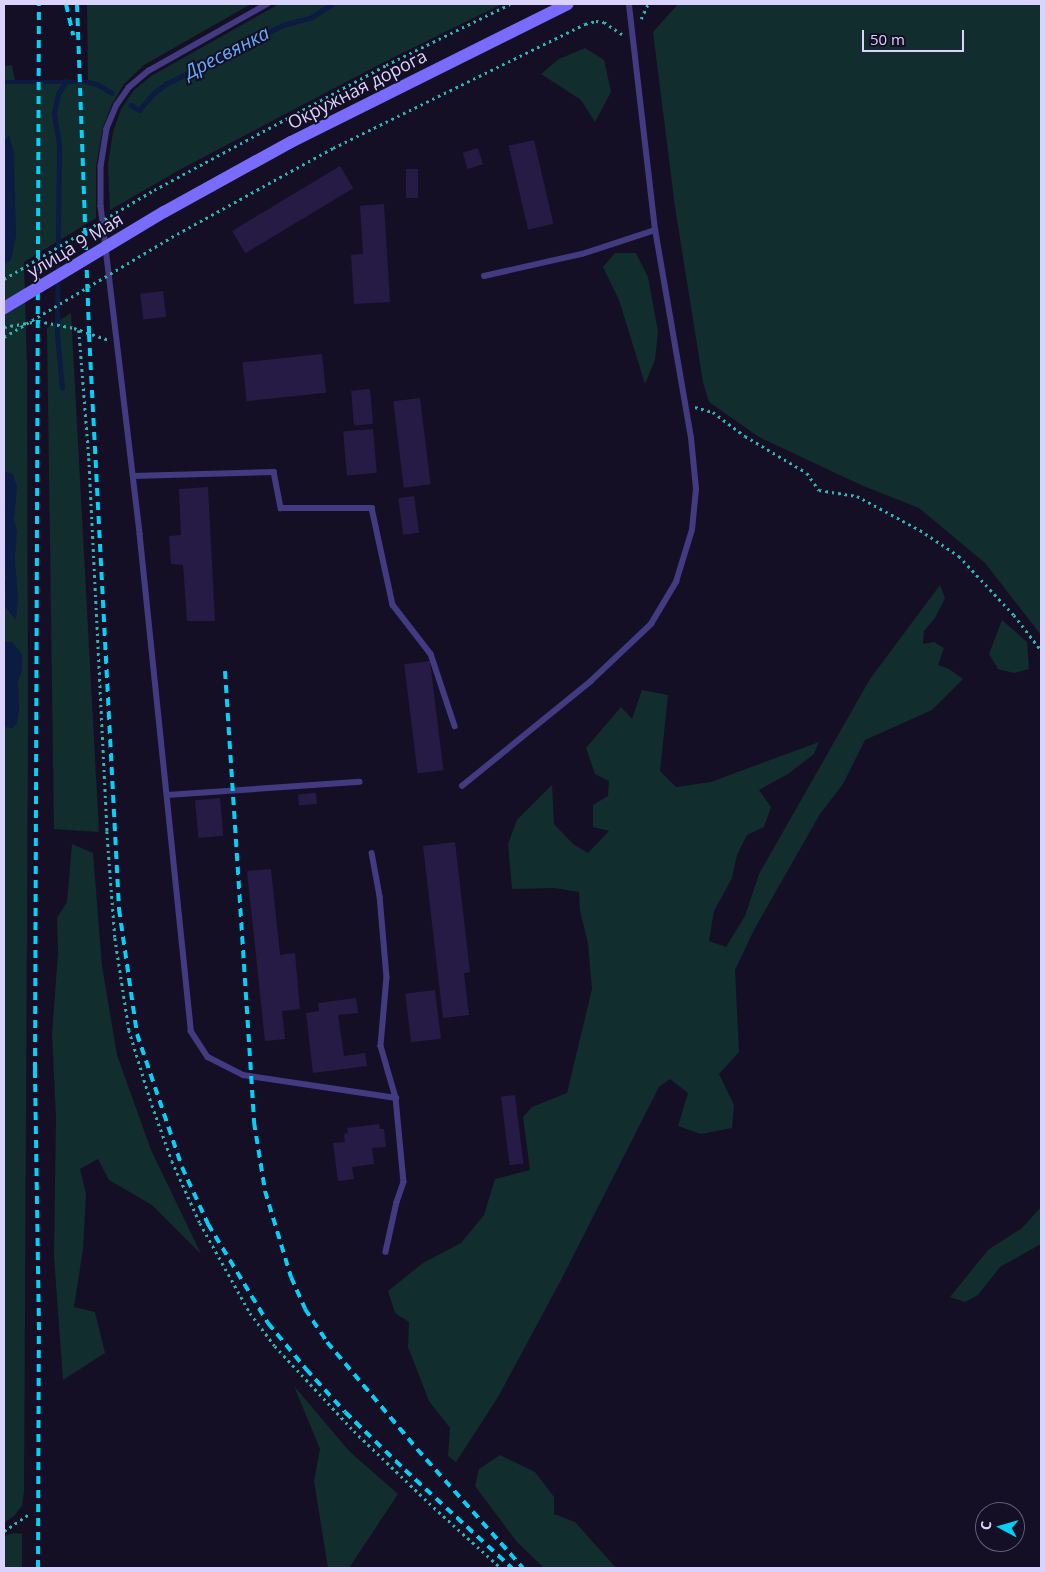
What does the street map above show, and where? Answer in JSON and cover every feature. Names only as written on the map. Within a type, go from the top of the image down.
[{"type":"main road","name":"Окружная дорога","points":[[164,212],[291,142],[568,4]]},
{"type":"main road","name":"улица 9 Мая","points":[[4,308],[164,212]]},
{"type":"lane","points":[[268,4],[149,70],[130,88],[117,105],[108,129],[101,166],[101,206],[133,476],[191,1032],[208,1057],[243,1074],[396,1098]]},
{"type":"lane","points":[[462,786],[591,681],[651,624],[676,582],[692,530],[696,489],[686,407],[655,230],[629,4]]},
{"type":"lane","points":[[484,276],[582,254],[655,230]]},
{"type":"lane","points":[[133,476],[274,472],[282,508],[372,508],[393,605],[431,654],[455,726]]},
{"type":"lane","points":[[167,795],[360,782]]},
{"type":"lane","points":[[372,853],[380,896],[387,977],[381,1046],[396,1098],[404,1182],[397,1202],[386,1252]]},
{"type":"path","points":[[4,279],[154,190],[386,65],[510,4]]},
{"type":"path","points":[[4,337],[177,234],[333,148],[585,24],[596,21],[612,25],[625,39],[641,35],[642,15],[648,4]]},
{"type":"path","points":[[4,327],[38,321],[117,342]]},
{"type":"path","points":[[686,407],[696,407],[713,412],[745,436],[807,473],[819,490],[857,496],[920,530],[951,551],[1014,615],[1041,650]]},
{"type":"path","points":[[4,1530],[28,1515]]},
{"type":"green space","points":[[87,4],[251,4],[144,65],[124,84],[112,104],[103,127],[96,167],[96,218],[24,262],[27,368],[28,730],[24,1491],[22,1506],[14,1516],[4,1523],[4,66],[12,65],[15,81],[88,82]]},
{"type":"green space","points":[[279,4],[502,4],[384,62],[181,169],[110,210],[108,165],[113,132],[121,109],[134,90],[151,76]]},
{"type":"green space","points":[[678,4],[1041,4],[1041,635],[985,563],[919,508],[861,485],[759,437],[709,402],[703,382],[675,207],[653,32]]},
{"type":"green space","points":[[585,48],[604,60],[611,92],[595,122],[581,100],[541,74],[559,59]]},
{"type":"green space","points":[[615,253],[636,253],[648,277],[658,332],[655,360],[645,384],[619,300],[603,267]]},
{"type":"green space","points":[[71,313],[99,832],[54,829],[47,328]]},
{"type":"green space","points":[[940,585],[945,598],[935,618],[924,631],[923,644],[934,642],[944,648],[938,665],[949,669],[963,679],[932,710],[865,740],[843,784],[820,814],[755,928],[735,970],[739,1052],[719,1074],[734,1105],[732,1128],[701,1134],[678,1126],[688,1093],[670,1079],[659,1087],[561,1280],[498,1397],[456,1462],[448,1456],[450,1428],[429,1401],[408,1347],[409,1322],[395,1313],[388,1291],[423,1263],[461,1243],[484,1215],[495,1179],[530,1170],[523,1117],[532,1107],[567,1093],[592,989],[588,943],[580,911],[579,892],[554,888],[512,889],[508,844],[517,820],[552,785],[554,824],[573,844],[588,853],[609,831],[593,827],[593,805],[608,796],[609,781],[595,774],[586,748],[621,707],[632,719],[642,690],[668,695],[660,771],[676,787],[711,782],[819,742],[814,754],[788,774],[759,790],[771,807],[764,827],[747,835],[737,855],[732,878],[714,911],[709,941],[726,947],[745,916],[759,874],[870,679]]},
{"type":"green space","points":[[1002,620],[1027,642],[1029,669],[1014,673],[998,669],[989,654]]},
{"type":"green space","points":[[72,844],[93,853],[102,966],[117,1055],[151,1150],[201,1254],[152,1205],[109,1180],[98,1159],[80,1169],[86,1194],[83,1249],[74,1307],[95,1312],[105,1353],[63,1380],[54,1257],[56,1118],[52,1034],[58,953],[57,918],[67,902]]},
{"type":"green space","points":[[1041,1207],[1041,1244],[1000,1267],[978,1295],[965,1302],[950,1297],[988,1250],[1022,1228]]},
{"type":"green space","points":[[294,1386],[350,1452],[398,1494],[349,1568],[328,1568],[314,1481],[320,1449]]},
{"type":"green space","points":[[500,1455],[535,1472],[554,1497],[554,1514],[575,1522],[616,1568],[544,1568],[517,1542],[475,1486],[479,1469]]},
{"type":"green space","points":[[14,1533],[22,1534],[22,1568],[4,1568],[4,1536]]},
{"type":"water","points":[[9,135],[14,153],[16,236],[11,260],[4,265],[4,143]]},
{"type":"water","points":[[4,473],[13,474],[17,487],[14,520],[17,531],[15,559],[18,599],[16,620],[4,606],[6,577],[4,564]]},
{"type":"water","points":[[4,642],[12,642],[22,654],[22,670],[18,681],[19,710],[17,723],[13,728],[4,727]]},
{"type":"building","points":[[534,140],[553,224],[528,230],[509,146]]},
{"type":"building","points":[[478,148],[483,164],[468,169],[463,153]]},
{"type":"building","points":[[340,166],[353,188],[245,253],[232,231]]},
{"type":"building","points":[[406,169],[418,169],[418,198],[406,198]]},
{"type":"building","points":[[384,204],[390,302],[354,304],[351,255],[363,254],[360,206]]},
{"type":"building","points":[[163,291],[166,317],[143,320],[140,294]]},
{"type":"building","points":[[322,354],[326,393],[247,401],[242,362]]},
{"type":"building","points":[[370,389],[373,424],[354,426],[351,391]]},
{"type":"building","points":[[420,398],[431,484],[404,488],[393,401]]},
{"type":"building","points":[[373,429],[377,473],[347,475],[343,432]]},
{"type":"building","points":[[208,487],[215,621],[187,621],[183,565],[171,564],[169,536],[181,535],[179,489]]},
{"type":"building","points":[[414,496],[419,533],[403,535],[398,498]]},
{"type":"building","points":[[430,661],[443,770],[418,773],[404,664]]},
{"type":"building","points":[[316,793],[317,804],[299,806],[298,795]]},
{"type":"building","points":[[220,798],[223,836],[198,838],[195,800]]},
{"type":"building","points":[[455,842],[470,972],[464,973],[469,1015],[443,1018],[423,846]]},
{"type":"building","points":[[271,869],[280,955],[295,953],[300,1009],[282,1011],[285,1039],[265,1041],[247,871]]},
{"type":"building","points":[[435,990],[441,1039],[411,1042],[405,994]]},
{"type":"building","points":[[356,998],[358,1013],[338,1015],[344,1056],[365,1053],[367,1066],[313,1073],[306,1013],[319,1011],[318,1003]]},
{"type":"building","points":[[515,1095],[523,1163],[510,1165],[501,1097]]},
{"type":"building","points":[[379,1124],[380,1129],[384,1129],[386,1147],[372,1148],[374,1164],[352,1167],[354,1179],[338,1181],[333,1143],[345,1142],[344,1134],[348,1133],[347,1128]]},
{"type":"waterway","name":"Дресвянка","points":[[131,105],[139,110],[154,93],[166,84],[283,25],[312,17],[332,4]]},
{"type":"waterway","points":[[62,388],[57,335],[59,145],[54,113],[58,94],[66,81]]},
{"type":"waterway","points":[[4,82],[88,82],[97,84],[112,93]]},
{"type":"railway","points":[[38,1568],[39,1330],[35,1070],[39,4]]},
{"type":"railway","points":[[66,4],[73,35]]},
{"type":"railway","points":[[77,4],[89,334],[119,909],[137,1034],[182,1167],[208,1224],[268,1323],[345,1412],[512,1568]]},
{"type":"railway","points":[[225,671],[254,1122],[265,1191],[291,1277],[305,1309],[327,1342],[417,1449],[523,1568]]}]
